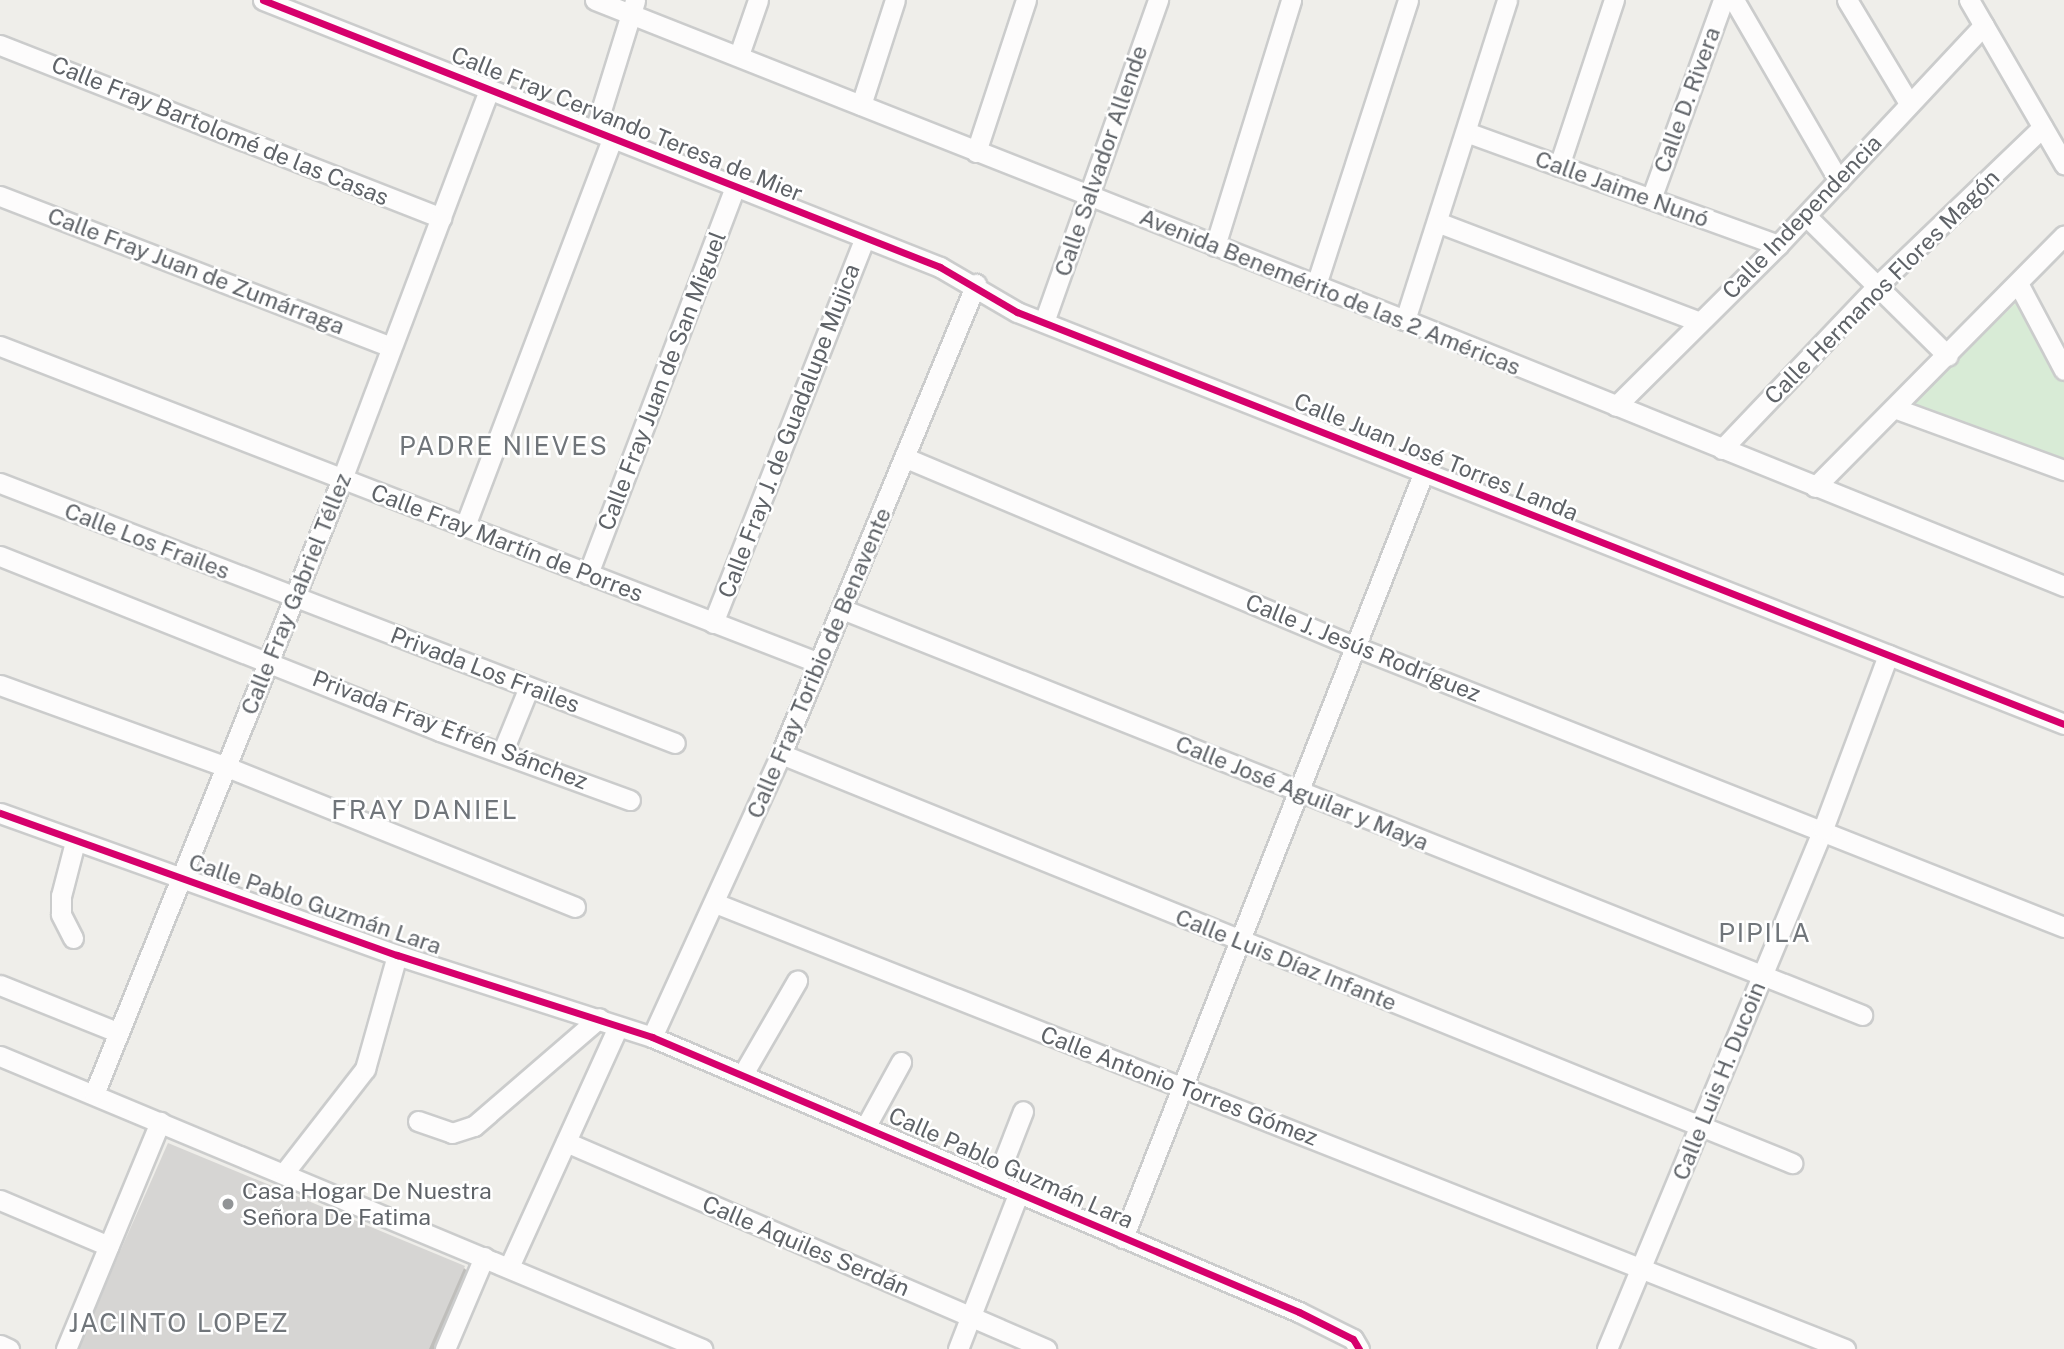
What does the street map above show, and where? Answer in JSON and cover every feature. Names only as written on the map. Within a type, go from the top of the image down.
[{"type":"street","name":"Calle Fray Cervando Teresa de Mier","points":[[263,0],[976,284]]},
{"type":"street","name":"Avenida Benemérito de las 2 Américas","points":[[595,0],[633,6],[739,55],[976,152],[1405,320],[2064,586]]},
{"type":"street","points":[[739,55],[758,0]]},
{"type":"street","points":[[861,105],[895,0]]},
{"type":"street","points":[[976,152],[1026,0]]},
{"type":"street","name":"Calle Salvador Allende","points":[[1044,322],[1157,0]]},
{"type":"street","points":[[1215,246],[1291,0]]},
{"type":"street","points":[[1316,285],[1408,0]]},
{"type":"street","points":[[1405,320],[1507,0]]},
{"type":"street","points":[[1559,166],[1614,0]]},
{"type":"street","name":"Calle D. Rivera","points":[[1651,199],[1723,0]]},
{"type":"street","points":[[1734,0],[1839,181]]},
{"type":"street","points":[[1847,0],[1909,103]]},
{"type":"street","points":[[1969,0],[2064,164]]},
{"type":"street","points":[[465,526],[604,134],[633,6]]},
{"type":"street","name":"Calle Independencia","points":[[1616,406],[1778,246],[1984,25]]},
{"type":"street","name":"Calle Fray Bartolomé de las Casas","points":[[0,44],[440,218]]},
{"type":"street","name":"Calle Fray Gabriel Téllez","points":[[94,1094],[342,479],[489,91]]},
{"type":"street","name":"Calle Hermanos Flores Magón","points":[[1721,449],[1878,285],[2043,127]]},
{"type":"street","name":"Calle Jaime Nunó","points":[[1466,132],[1778,246]]},
{"type":"street","name":"Calle Fray Juan de San Miguel","points":[[588,575],[735,187]]},
{"type":"street","name":"Calle Fray Juan de Zumárraga","points":[[0,196],[391,347]]},
{"type":"street","points":[[1806,216],[1948,356]]},
{"type":"street","points":[[1437,222],[1700,322]]},
{"type":"street","points":[[1815,487],[1897,409],[2019,285],[2064,235]]},
{"type":"street","name":"Calle Fray J. de Guadalupe Mujica","points":[[713,623],[864,239]]},
{"type":"street","name":"Calle Juan José Torres Landa","points":[[976,284],[1004,306],[1423,474],[2064,724]]},
{"type":"street","name":"Calle Fray Toribio de Benavente","points":[[652,1037],[715,904],[781,754],[976,284]]},
{"type":"street","points":[[2019,285],[2064,370]]},
{"type":"street","name":"Calle Fray Martín de Porres","points":[[0,346],[819,663]]},
{"type":"street","points":[[1897,409],[2064,470]]},
{"type":"street","name":"Calle J. Jesús Rodríguez","points":[[905,458],[1356,647],[1823,829],[2064,927]]},
{"type":"street","points":[[1123,1238],[1296,791],[1356,647],[1423,474]]},
{"type":"street","name":"Calle Los Frailes","points":[[0,483],[295,596]]},
{"type":"street","name":"Privada Fray Efrén Sánchez","points":[[0,556],[270,659],[502,753],[630,800]]},
{"type":"street","name":"Privada Los Frailes","points":[[295,596],[675,743]]},
{"type":"street","name":"Calle José Aguilar y Maya","points":[[842,609],[1862,1015]]},
{"type":"street","name":"Calle Luis H. Ducoin","points":[[1607,1349],[1703,1125],[1823,829],[1888,655]]},
{"type":"street","points":[[0,685],[227,767],[575,907]]},
{"type":"street","points":[[502,753],[529,687]]},
{"type":"street","name":"Calle Luis Díaz Infante","points":[[781,754],[1239,943],[1703,1125],[1792,1163]]},
{"type":"street","name":"Calle Pablo Guzmán Lara","points":[[0,813],[397,956],[652,1037],[995,1182],[1356,1344]]},
{"type":"street","points":[[73,938],[61,914],[61,896],[75,842]]},
{"type":"street","name":"Calle Antonio Torres Gómez","points":[[715,904],[1643,1267],[1845,1349]]},
{"type":"street","points":[[284,1173],[365,1069],[397,956]]},
{"type":"street","points":[[743,1074],[797,981]]},
{"type":"street","points":[[0,985],[117,1032]]},
{"type":"street","points":[[418,1121],[452,1133],[474,1126],[598,1018]]},
{"type":"street","points":[[509,1267],[618,1027]]},
{"type":"street","points":[[0,1056],[702,1349]]},
{"type":"street","points":[[866,1126],[901,1062]]},
{"type":"street","points":[[995,1182],[1023,1111]]},
{"type":"street","points":[[66,1349],[160,1122]]},
{"type":"street","name":"Calle Aquiles Serdán","points":[[566,1142],[1046,1349]]},
{"type":"street","points":[[958,1349],[1018,1194]]},
{"type":"street","points":[[0,1200],[108,1246]]},
{"type":"street","points":[[445,1349],[484,1257]]},
{"type":"street","points":[[0,1345],[9,1349]]},
{"type":"green space","points":[[2020,299],[2064,381],[2064,462],[1907,407]]},
{"type":"building","name":"Casa Hogar De Nuestra Señora De Fatima","points":[[168,1143],[465,1266],[429,1349],[77,1349]]},
{"type":"cycle path","points":[[263,0],[940,267],[1017,312],[2064,724]]},
{"type":"cycle path","points":[[0,813],[397,955],[652,1037],[1299,1312],[1353,1339],[1359,1349]]},
{"type":"place","name":"Casa Hogar De Nuestra Señora De Fatima","points":[[228,1204]]},
{"type":"district","name":"PADRE NIEVES","points":[[504,446]]},
{"type":"district","name":"FRAY DANIEL","points":[[425,810]]},
{"type":"district","name":"PIPILA","points":[[1765,933]]},
{"type":"district","name":"JACINTO LOPEZ","points":[[179,1323]]}]
